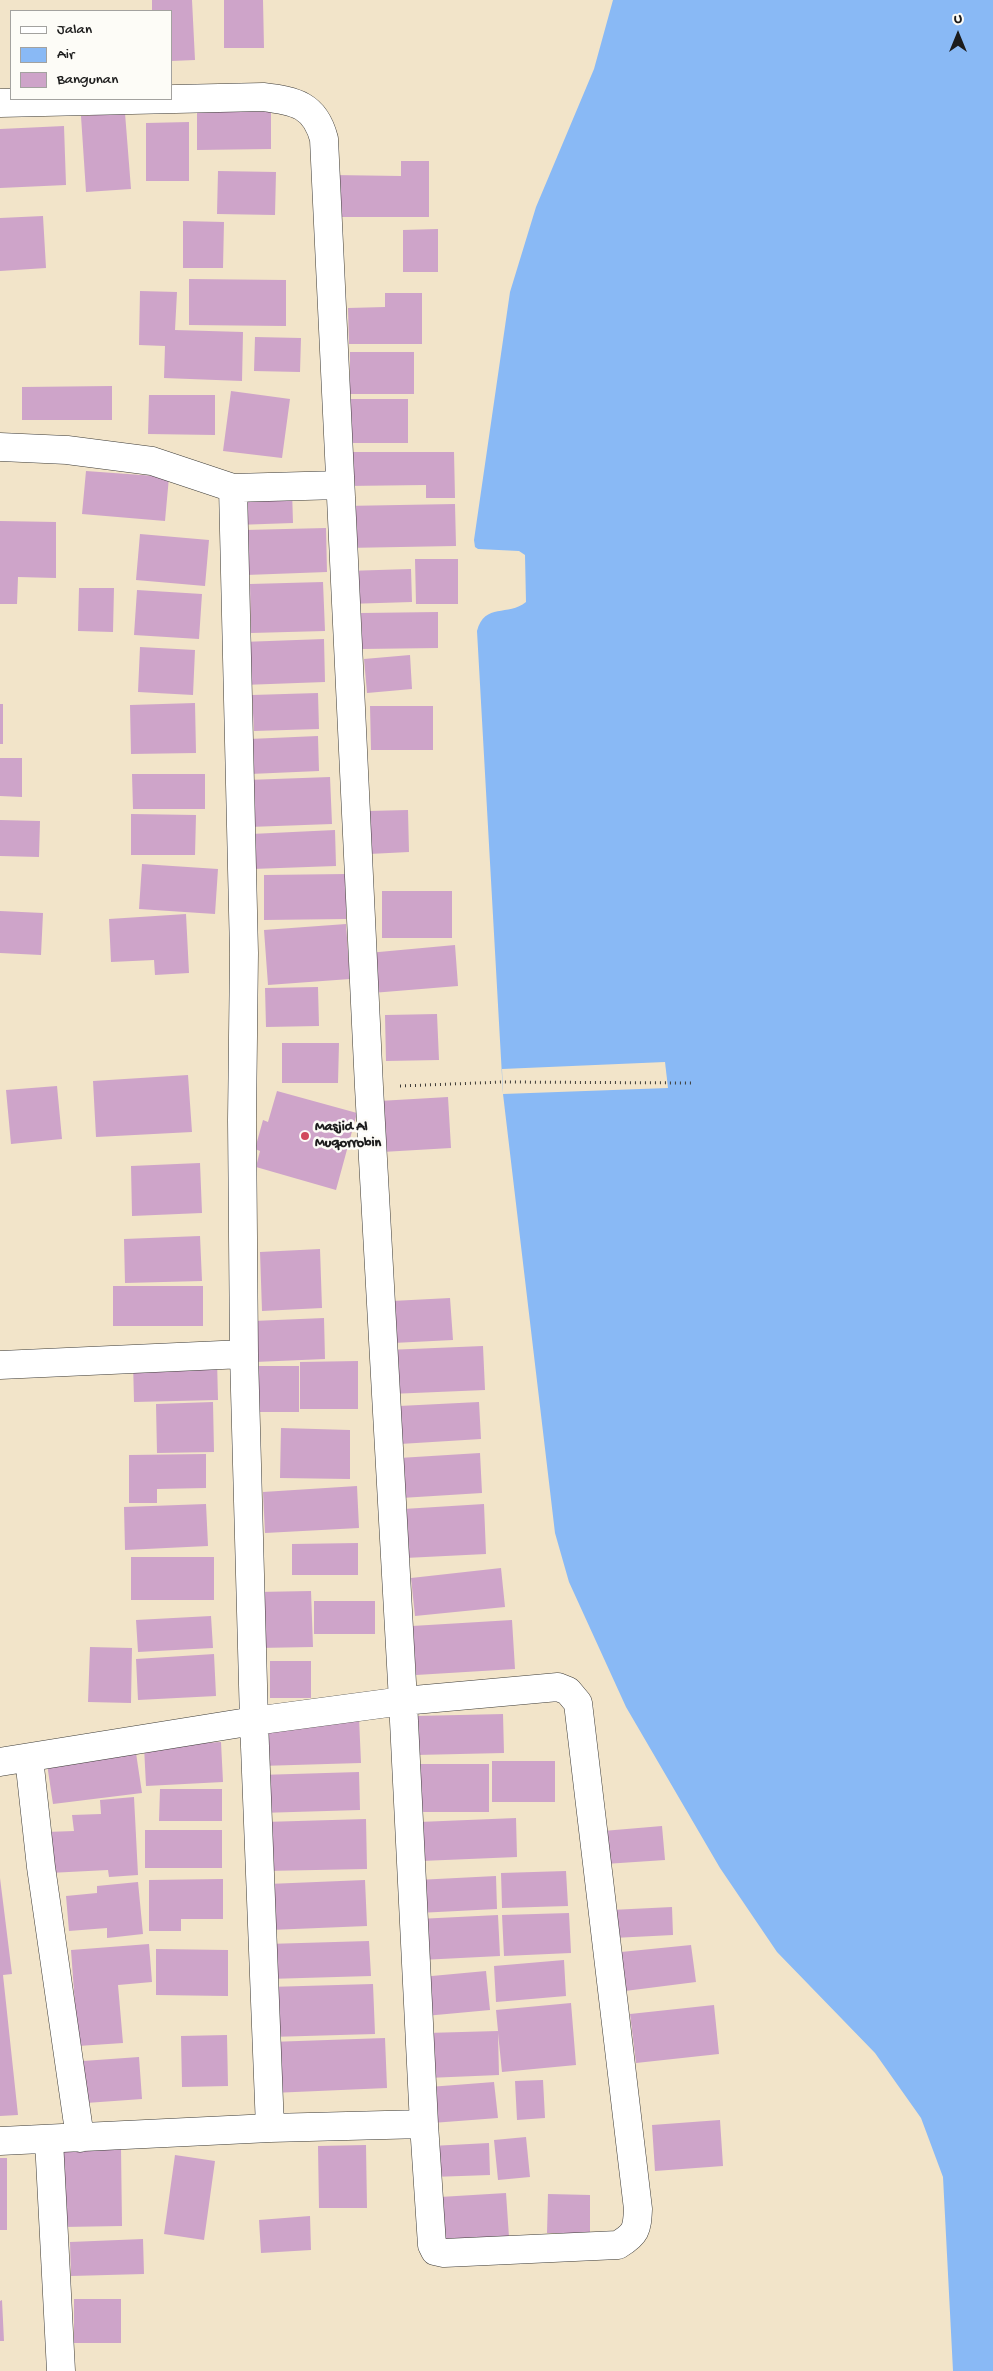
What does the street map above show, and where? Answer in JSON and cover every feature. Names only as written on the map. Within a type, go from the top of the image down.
[{"type":"street","points":[[0,1762],[254,1721],[403,1701],[558,1687],[568,1691],[578,1703],[638,2209],[637,2226],[633,2236],[618,2245],[444,2253],[435,2251],[432,2245],[424,2124],[403,1701],[369,1087],[324,139],[319,122],[310,111],[286,100],[263,97],[172,99]]},
{"type":"street","points":[[0,103],[132,100]]},
{"type":"street","points":[[0,447],[67,450],[152,461],[233,488],[340,485]]},
{"type":"street","points":[[233,488],[244,953],[242,1120],[244,1354],[254,1721],[270,2128]]},
{"type":"street","points":[[0,1365],[244,1354]]},
{"type":"street","points":[[29,1758],[40,1867],[80,2138]]},
{"type":"street","points":[[0,2141],[270,2128],[424,2124]]},
{"type":"street","points":[[49,2140],[61,2371]]},
{"type":"path","points":[[369,1087],[503,1082],[691,1083]]},
{"type":"water","points":[[613,0],[993,0],[993,2371],[953,2371],[943,2177],[921,2118],[875,2053],[777,1952],[720,1868],[626,1707],[569,1582],[555,1533],[503,1094],[477,631],[481,622],[491,613],[512,609],[526,602],[525,555],[519,551],[478,549],[475,547],[474,540],[510,292],[536,207],[594,69]]},
{"type":"pier","points":[[665,1062],[668,1088],[503,1094],[502,1069]]},
{"type":"building","points":[[152,0],[192,0],[195,60],[172,61],[172,10],[152,10]]},
{"type":"building","points":[[224,0],[263,0],[264,48],[224,48]]},
{"type":"building","points":[[271,107],[271,149],[197,150],[197,108]]},
{"type":"building","points":[[125,113],[131,189],[86,192],[81,116]]},
{"type":"building","points":[[189,122],[189,181],[146,181],[146,123]]},
{"type":"building","points":[[64,126],[66,185],[0,188],[0,129]]},
{"type":"building","points":[[401,161],[429,161],[429,217],[333,217],[333,175],[401,176]]},
{"type":"building","points":[[218,171],[276,172],[275,215],[217,214]]},
{"type":"building","points":[[43,216],[46,268],[0,271],[0,218]]},
{"type":"building","points":[[183,221],[224,222],[223,268],[183,268]]},
{"type":"building","points":[[438,229],[438,272],[403,272],[403,230]]},
{"type":"building","points":[[189,279],[286,280],[286,326],[189,325]]},
{"type":"building","points":[[140,291],[177,292],[175,330],[243,332],[242,381],[164,378],[165,346],[139,345]]},
{"type":"building","points":[[385,293],[422,293],[422,344],[349,344],[348,308],[385,307]]},
{"type":"building","points":[[255,337],[301,338],[300,372],[254,371]]},
{"type":"building","points":[[350,352],[414,352],[414,394],[350,394]]},
{"type":"building","points":[[112,386],[112,420],[22,420],[22,387]]},
{"type":"building","points":[[231,391],[290,399],[282,458],[223,451]]},
{"type":"building","points":[[149,395],[215,395],[215,435],[148,434]]},
{"type":"building","points":[[349,399],[408,399],[408,443],[349,443]]},
{"type":"building","points":[[346,452],[454,452],[455,498],[426,498],[426,485],[346,486]]},
{"type":"building","points":[[86,471],[169,477],[165,521],[82,514]]},
{"type":"building","points":[[292,490],[293,523],[236,525],[235,492]]},
{"type":"building","points":[[455,504],[456,546],[345,548],[344,506]]},
{"type":"building","points":[[0,521],[56,522],[56,578],[18,577],[17,604],[0,604]]},
{"type":"building","points":[[326,528],[327,572],[246,575],[245,530]]},
{"type":"building","points":[[140,534],[209,540],[205,586],[136,580]]},
{"type":"building","points":[[415,559],[458,559],[458,604],[416,604]]},
{"type":"building","points":[[411,569],[412,602],[347,604],[346,571]]},
{"type":"building","points":[[323,582],[325,631],[251,633],[250,584]]},
{"type":"building","points":[[79,588],[114,588],[113,632],[78,631]]},
{"type":"building","points":[[137,590],[202,594],[199,639],[134,635]]},
{"type":"building","points":[[438,612],[438,648],[362,649],[361,613]]},
{"type":"building","points":[[324,639],[325,682],[243,685],[242,642]]},
{"type":"building","points":[[140,647],[195,650],[193,695],[138,692]]},
{"type":"building","points":[[410,655],[412,689],[367,693],[364,659]]},
{"type":"building","points":[[318,693],[319,729],[254,731],[252,695]]},
{"type":"building","points":[[195,703],[196,753],[131,754],[130,705]]},
{"type":"building","points":[[0,704],[3,704],[3,744],[0,744]]},
{"type":"building","points":[[370,706],[433,706],[433,750],[371,750]]},
{"type":"building","points":[[318,736],[319,771],[250,774],[249,739]]},
{"type":"building","points":[[0,758],[22,758],[22,797],[0,796]]},
{"type":"building","points":[[132,774],[205,774],[205,809],[133,809]]},
{"type":"building","points":[[330,777],[332,824],[249,827],[247,780]]},
{"type":"building","points":[[408,810],[409,852],[369,854],[368,811]]},
{"type":"building","points":[[131,814],[196,815],[195,855],[131,855]]},
{"type":"building","points":[[0,820],[40,821],[39,857],[0,856]]},
{"type":"building","points":[[335,830],[336,866],[252,869],[251,834]]},
{"type":"building","points":[[142,864],[218,869],[215,914],[139,909]]},
{"type":"building","points":[[346,874],[346,919],[264,920],[264,875]]},
{"type":"building","points":[[382,891],[452,891],[452,938],[382,938]]},
{"type":"building","points":[[0,911],[43,913],[41,955],[0,953]]},
{"type":"building","points":[[186,914],[189,973],[155,975],[154,960],[111,962],[109,919]]},
{"type":"building","points":[[346,924],[350,979],[268,985],[264,930]]},
{"type":"building","points":[[455,945],[458,986],[372,993],[368,953]]},
{"type":"building","points":[[318,987],[319,1026],[266,1027],[265,988]]},
{"type":"building","points":[[437,1014],[439,1060],[386,1061],[385,1015]]},
{"type":"building","points":[[282,1043],[339,1043],[338,1083],[282,1083]]},
{"type":"building","points":[[188,1075],[192,1132],[96,1137],[93,1081]]},
{"type":"building","points":[[57,1086],[62,1139],[11,1144],[6,1090]]},
{"type":"building","name":"Masjid Al Muqorrobin","points":[[277,1091],[357,1113],[336,1190],[256,1167],[260,1151],[255,1149],[263,1120],[268,1122]]},
{"type":"building","points":[[448,1097],[451,1148],[382,1152],[379,1101]]},
{"type":"building","points":[[200,1163],[202,1213],[132,1216],[131,1166]]},
{"type":"building","points":[[200,1236],[202,1281],[125,1283],[124,1239]]},
{"type":"building","points":[[320,1249],[322,1308],[262,1311],[260,1252]]},
{"type":"building","points":[[113,1286],[203,1286],[203,1326],[113,1326]]},
{"type":"building","points":[[450,1298],[453,1340],[393,1343],[392,1301]]},
{"type":"building","points":[[324,1318],[325,1359],[255,1362],[253,1321]]},
{"type":"building","points":[[483,1346],[485,1390],[390,1394],[387,1350]]},
{"type":"building","points":[[217,1359],[218,1400],[134,1402],[133,1361]]},
{"type":"building","points":[[358,1361],[358,1409],[300,1409],[300,1362]]},
{"type":"building","points":[[247,1366],[299,1366],[299,1412],[247,1412]]},
{"type":"building","points":[[213,1402],[214,1452],[157,1453],[156,1404]]},
{"type":"building","points":[[479,1402],[481,1439],[400,1444],[399,1406]]},
{"type":"building","points":[[281,1428],[350,1430],[350,1479],[280,1478]]},
{"type":"building","points":[[480,1453],[482,1493],[401,1498],[399,1458]]},
{"type":"building","points":[[206,1454],[206,1488],[157,1489],[157,1503],[129,1503],[129,1455]]},
{"type":"building","points":[[357,1486],[359,1528],[265,1533],[263,1492]]},
{"type":"building","points":[[206,1504],[208,1546],[125,1550],[124,1507]]},
{"type":"building","points":[[484,1504],[486,1554],[405,1558],[403,1509]]},
{"type":"building","points":[[358,1543],[358,1575],[292,1575],[292,1544]]},
{"type":"building","points":[[131,1557],[214,1557],[214,1600],[131,1600]]},
{"type":"building","points":[[501,1568],[505,1607],[415,1616],[411,1578]]},
{"type":"building","points":[[311,1591],[313,1647],[258,1648],[257,1592]]},
{"type":"building","points":[[314,1601],[375,1601],[375,1634],[314,1634]]},
{"type":"building","points":[[211,1616],[213,1648],[138,1652],[136,1620]]},
{"type":"building","points":[[512,1620],[515,1669],[416,1675],[412,1626]]},
{"type":"building","points":[[90,1647],[132,1648],[131,1703],[88,1702]]},
{"type":"building","points":[[214,1654],[216,1696],[138,1700],[136,1659]]},
{"type":"building","points":[[270,1661],[311,1661],[311,1698],[270,1698]]},
{"type":"building","points":[[503,1714],[504,1753],[416,1755],[415,1716]]},
{"type":"building","points":[[359,1718],[361,1763],[260,1766],[258,1721]]},
{"type":"building","points":[[221,1742],[223,1782],[146,1786],[144,1746]]},
{"type":"building","points":[[136,1753],[142,1793],[53,1804],[47,1764]]},
{"type":"building","points":[[492,1761],[555,1761],[555,1802],[492,1802]]},
{"type":"building","points":[[415,1764],[489,1764],[489,1812],[415,1812]]},
{"type":"building","points":[[359,1772],[360,1810],[260,1813],[259,1775]]},
{"type":"building","points":[[160,1789],[222,1789],[222,1821],[159,1821]]},
{"type":"building","points":[[134,1797],[138,1875],[109,1877],[108,1870],[49,1873],[46,1832],[74,1831],[72,1815],[101,1814],[100,1800]]},
{"type":"building","points":[[516,1818],[517,1857],[421,1861],[419,1822]]},
{"type":"building","points":[[366,1819],[367,1869],[265,1871],[264,1822]]},
{"type":"building","points":[[662,1826],[665,1860],[605,1864],[603,1831]]},
{"type":"building","points":[[145,1830],[222,1830],[222,1868],[145,1868]]},
{"type":"building","points":[[566,1871],[568,1906],[502,1908],[501,1873]]},
{"type":"building","points":[[496,1876],[497,1909],[418,1913],[417,1880]]},
{"type":"building","points":[[0,1878],[12,1974],[3,1975],[18,2115],[0,2116]]},
{"type":"building","points":[[223,1879],[223,1919],[181,1919],[181,1931],[149,1931],[149,1880]]},
{"type":"building","points":[[365,1880],[367,1926],[270,1930],[268,1884]]},
{"type":"building","points":[[138,1882],[143,1934],[107,1938],[107,1928],[69,1931],[66,1896],[97,1893],[97,1886]]},
{"type":"building","points":[[672,1907],[673,1935],[613,1938],[611,1910]]},
{"type":"building","points":[[569,1913],[571,1953],[504,1956],[502,1915]]},
{"type":"building","points":[[498,1915],[500,1956],[421,1960],[418,1919]]},
{"type":"building","points":[[369,1941],[371,1976],[268,1979],[267,1944]]},
{"type":"building","points":[[149,1944],[152,1982],[118,1985],[123,2043],[78,2046],[71,1950]]},
{"type":"building","points":[[691,1945],[696,1982],[625,1991],[621,1952]]},
{"type":"building","points":[[156,1949],[228,1950],[228,1996],[156,1995]]},
{"type":"building","points":[[564,1960],[566,1996],[496,2002],[494,1966]]},
{"type":"building","points":[[486,1971],[490,2010],[425,2016],[421,1977]]},
{"type":"building","points":[[373,1984],[375,2034],[270,2037],[268,1987]]},
{"type":"building","points":[[571,2003],[576,2065],[502,2072],[498,2033],[499,2075],[427,2078],[426,2033],[498,2031],[496,2010]]},
{"type":"building","points":[[714,2005],[719,2054],[636,2063],[630,2014]]},
{"type":"building","points":[[227,2035],[228,2086],[182,2087],[181,2036]]},
{"type":"building","points":[[385,2038],[387,2088],[272,2093],[270,2042]]},
{"type":"building","points":[[139,2057],[142,2099],[86,2103],[83,2061]]},
{"type":"building","points":[[543,2080],[545,2118],[517,2120],[515,2081]]},
{"type":"building","points":[[494,2082],[498,2118],[432,2123],[429,2087]]},
{"type":"building","points":[[720,2120],[723,2166],[655,2171],[652,2125]]},
{"type":"building","points":[[526,2137],[530,2177],[498,2180],[494,2140]]},
{"type":"building","points":[[489,2143],[490,2175],[432,2177],[431,2146]]},
{"type":"building","points":[[366,2145],[367,2208],[319,2208],[318,2146]]},
{"type":"building","points":[[121,2148],[122,2226],[63,2227],[61,2149]]},
{"type":"building","points":[[175,2155],[215,2161],[204,2240],[164,2234]]},
{"type":"building","points":[[0,2158],[7,2158],[7,2230],[0,2230]]},
{"type":"building","points":[[506,2193],[509,2237],[443,2241],[440,2197]]},
{"type":"building","points":[[548,2194],[590,2195],[590,2233],[547,2233]]},
{"type":"building","points":[[310,2216],[311,2250],[261,2253],[259,2220]]},
{"type":"building","points":[[143,2239],[144,2274],[71,2276],[70,2242]]},
{"type":"building","points":[[74,2299],[121,2299],[121,2343],[74,2343]]},
{"type":"building","points":[[2,2300],[4,2341],[0,2341],[0,2301]]},
{"type":"place","name":"Masjid Al Muqorrobin","points":[[305,1136]]}]
